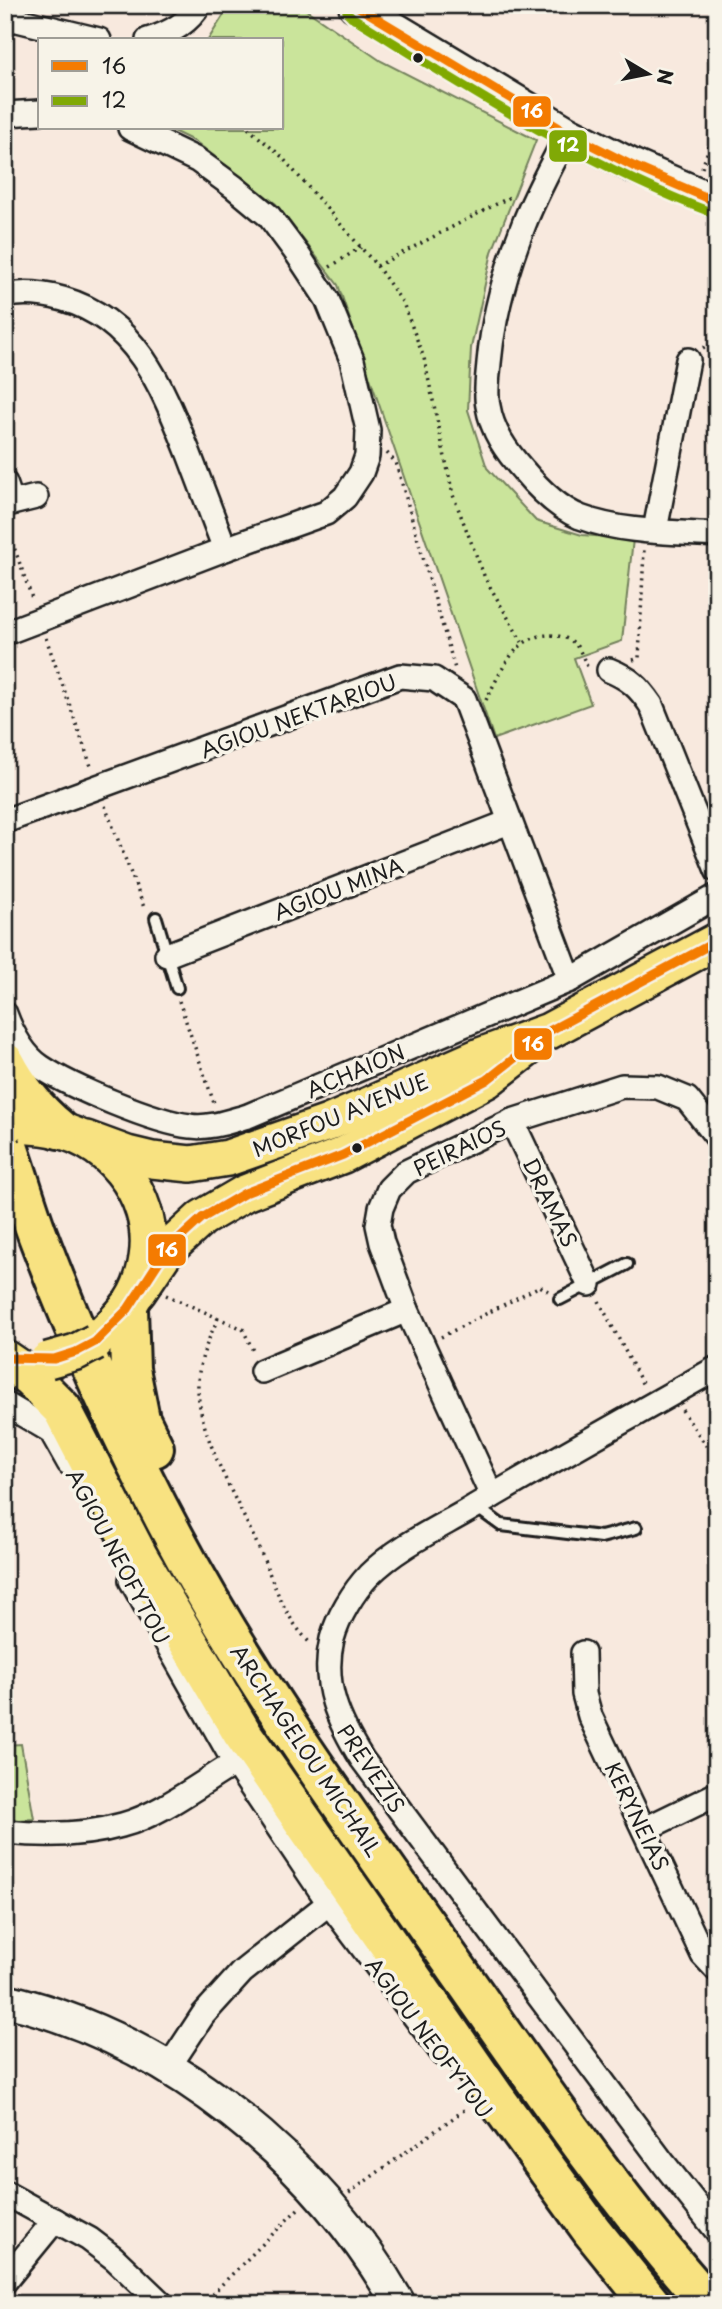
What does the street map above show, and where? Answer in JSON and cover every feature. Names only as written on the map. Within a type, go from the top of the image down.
[{"type":"highway","points":[[5,1062],[17,1085],[46,1117],[29,1135]]},
{"type":"highway","name":"ARCHAGELOU MICHAIL","points":[[29,1135],[37,1234],[103,1392],[168,1526],[221,1620],[275,1708],[542,2090],[624,2202],[709,2304]]},
{"type":"highway","name":"ARCHAGELOU MICHAIL","points":[[5,1208],[69,1370],[119,1479],[156,1551],[236,1687],[386,1907],[566,2161],[680,2304]]},
{"type":"highway","points":[[143,1298],[130,1369],[140,1419],[193,1533],[290,1700],[408,1858],[640,2184],[717,2275]]},
{"type":"highway","points":[[5,1359],[30,1377],[62,1409],[139,1558],[242,1733],[463,2053],[592,2231],[651,2304]]},
{"type":"main road","name":"MORFOU AVENUE","points":[[29,1135],[152,1160],[191,1164],[228,1158],[328,1123],[480,1056],[549,1031],[717,941]]},
{"type":"main road","name":"MORFOU AVENUE","points":[[5,1359],[48,1360],[76,1352],[95,1342],[143,1298],[165,1252],[202,1218],[245,1193],[343,1155],[487,1080],[549,1031]]},
{"type":"main road","points":[[29,1135],[114,1160],[135,1189],[146,1222],[147,1257],[143,1298]]},
{"type":"street","points":[[154,38],[184,23],[199,5]]},
{"type":"street","points":[[358,6],[568,132],[705,198]]},
{"type":"street","points":[[5,17],[91,38]]},
{"type":"street","points":[[5,114],[38,112]]},
{"type":"street","points":[[5,633],[326,513],[345,497],[361,473],[367,456],[368,430],[352,360],[327,299],[269,216],[197,160],[134,130]]},
{"type":"street","points":[[568,132],[524,224],[506,280],[491,341],[487,403],[493,425],[504,448],[528,477],[551,499],[577,516],[609,526],[717,535]]},
{"type":"street","points":[[10,295],[48,295],[77,303],[102,317],[125,337],[147,362],[165,393],[225,549]]},
{"type":"street","points":[[650,530],[688,360]]},
{"type":"street","points":[[9,493],[36,497]]},
{"type":"street","points":[[608,670],[629,678],[640,688],[651,705],[717,870]]},
{"type":"street","name":"AGIOU NEKTARIOU","points":[[5,821],[400,676],[434,679],[464,699]]},
{"type":"street","points":[[464,699],[570,980]]},
{"type":"street","name":"AGIOU MINA","points":[[167,955],[509,822]]},
{"type":"street","name":"ACHAION","points":[[5,1014],[19,1045],[39,1066],[161,1119],[192,1127],[221,1124],[248,1116],[570,980],[717,896]]},
{"type":"street","name":"PEIRAIOS","points":[[484,1501],[382,1242],[378,1225],[380,1208],[388,1189],[406,1172],[512,1121],[622,1086],[658,1087],[687,1099],[717,1137]]},
{"type":"street","name":"DRAMAS","points":[[512,1121],[589,1284]]},
{"type":"street","points":[[262,1371],[407,1310]]},
{"type":"street","name":"PREVEZIS","points":[[717,1368],[394,1555],[370,1575],[355,1593],[342,1616],[332,1639],[329,1688],[342,1727],[362,1759],[717,2231]]},
{"type":"street","name":"AGIOU NEOFYTOU","points":[[5,1404],[41,1424],[56,1438],[178,1666],[235,1763],[329,1903],[594,2256],[634,2304]]},
{"type":"street","name":"KERYNEIAS","points":[[583,1653],[584,1694],[590,1716],[703,1955],[717,1970]]},
{"type":"street","points":[[5,1832],[41,1836],[89,1832],[124,1825],[152,1813],[235,1763]]},
{"type":"street","points":[[645,1829],[717,1794]]},
{"type":"street","points":[[168,2068],[202,2015],[243,1972],[329,1903]]},
{"type":"street","points":[[5,2000],[114,2039],[168,2068],[235,2116],[275,2149],[351,2230],[399,2304]]},
{"type":"street","points":[[5,2193],[89,2239],[114,2258],[162,2304]]},
{"type":"street","points":[[5,2281],[55,2220]]},
{"type":"lane","points":[[156,918],[177,988]]},
{"type":"lane","points":[[560,1299],[627,1264]]},
{"type":"lane","points":[[484,1501],[501,1525],[601,1537],[636,1528]]},
{"type":"path","points":[[705,198],[717,123]]},
{"type":"path","points":[[250,130],[281,156],[377,265],[403,303],[424,358],[453,495],[485,578],[522,642]]},
{"type":"path","points":[[377,265],[545,180]]},
{"type":"path","points":[[5,212],[10,295]]},
{"type":"path","points":[[313,278],[361,247]]},
{"type":"path","points":[[368,430],[396,463],[464,699]]},
{"type":"path","points":[[9,493],[8,530],[39,620],[145,910],[156,918]]},
{"type":"path","points":[[473,724],[501,670],[522,642],[536,635],[556,635],[575,643],[593,677],[639,657],[650,530]]},
{"type":"path","points":[[177,988],[221,1124]]},
{"type":"path","points":[[589,1284],[662,1399],[717,1462]]},
{"type":"path","points":[[424,1346],[540,1286],[560,1299]]},
{"type":"path","points":[[143,1298],[218,1318],[243,1329],[262,1371]]},
{"type":"path","points":[[218,1318],[201,1359],[198,1390],[205,1428],[277,1595],[296,1629],[330,1665]]},
{"type":"path","points":[[202,2304],[323,2199],[477,2100]]},
{"type":"green space","points":[[230,5],[299,5],[381,61],[536,140],[492,252],[471,348],[468,410],[487,468],[536,521],[582,535],[633,539],[622,641],[574,658],[591,704],[494,739],[338,285],[276,204],[196,142],[171,130],[284,130],[284,38],[209,38]]},
{"type":"green space","points":[[21,1744],[34,1819],[5,1821],[5,1745]]},
{"type":"transit line","name":"12","points":[[346,5],[347,12],[352,17],[528,124],[618,172],[713,213]]},
{"type":"transit line","name":"16","points":[[355,5],[568,133],[633,166],[717,202]]},
{"type":"transit line","name":"16","points":[[5,1358],[54,1359],[95,1342],[128,1309],[165,1252],[202,1218],[245,1193],[343,1155],[487,1080],[549,1031],[717,941]]}]
